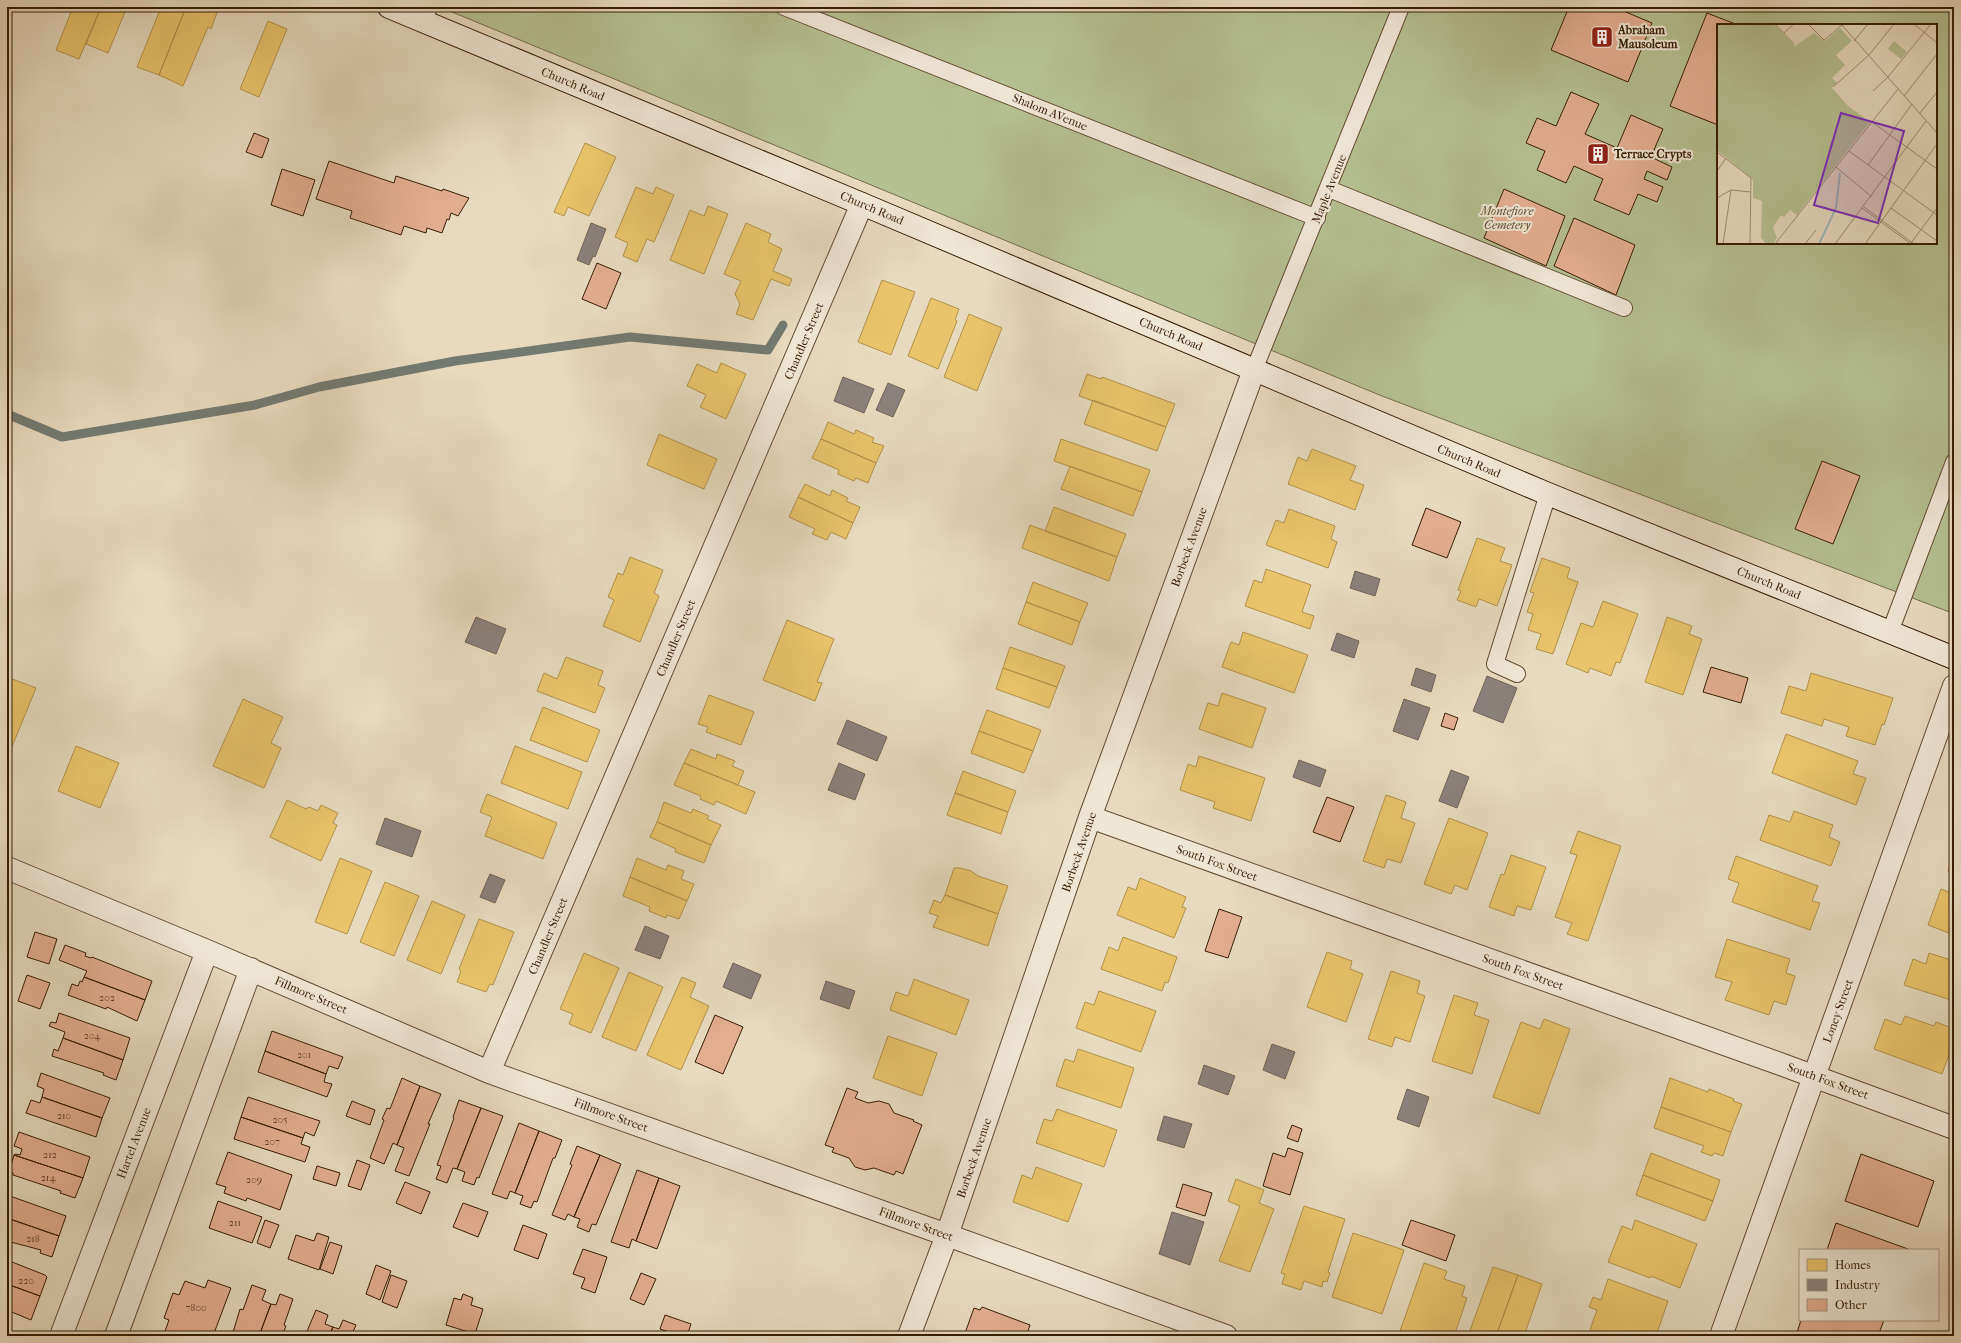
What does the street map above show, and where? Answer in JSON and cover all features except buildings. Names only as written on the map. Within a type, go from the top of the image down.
[{"type":"street","name":"Church Road","points":[[389,7],[426,14],[862,204],[1548,494],[1954,658]]},
{"type":"street","name":"Chandler Street","points":[[490,1072],[862,204]]},
{"type":"street","name":"Borbeck Avenue","points":[[909,1336],[948,1235],[1090,817],[1254,370]]},
{"type":"street","name":"Loney Street","points":[[1722,1336],[1954,686]]},
{"type":"street","name":"South Fox Street","points":[[1090,817],[1815,1076],[1954,1128]]},
{"type":"street","name":"Fillmore Street","points":[[7,868],[251,969],[490,1072],[948,1235],[1226,1336]]},
{"type":"street","name":"Hartel Avenue","points":[[61,1336],[207,951]]},
{"type":"street","points":[[116,1336],[251,969]]},
{"type":"lane","name":"Shalom AVenue","points":[[784,7],[1317,218]]},
{"type":"lane","name":"Maple Avenue","points":[[1254,370],[1402,7]]},
{"type":"lane","points":[[1329,189],[1624,308]]},
{"type":"lane","points":[[1890,632],[1954,462]]},
{"type":"lane","points":[[1517,674],[1495,664],[1548,494]]},
{"type":"green space","name":"Montefiore Cemetery","points":[[440,7],[1954,7],[1954,606],[1952,613],[1382,396]]},
{"type":"waterway","points":[[7,414],[62,437],[255,405],[319,387],[455,361],[630,337],[768,350],[783,325]]},
{"type":"place","name":"Abraham Mausoleum","points":[[1602,37]]},
{"type":"place","name":"Terrace Crypts","points":[[1598,154]]}]
